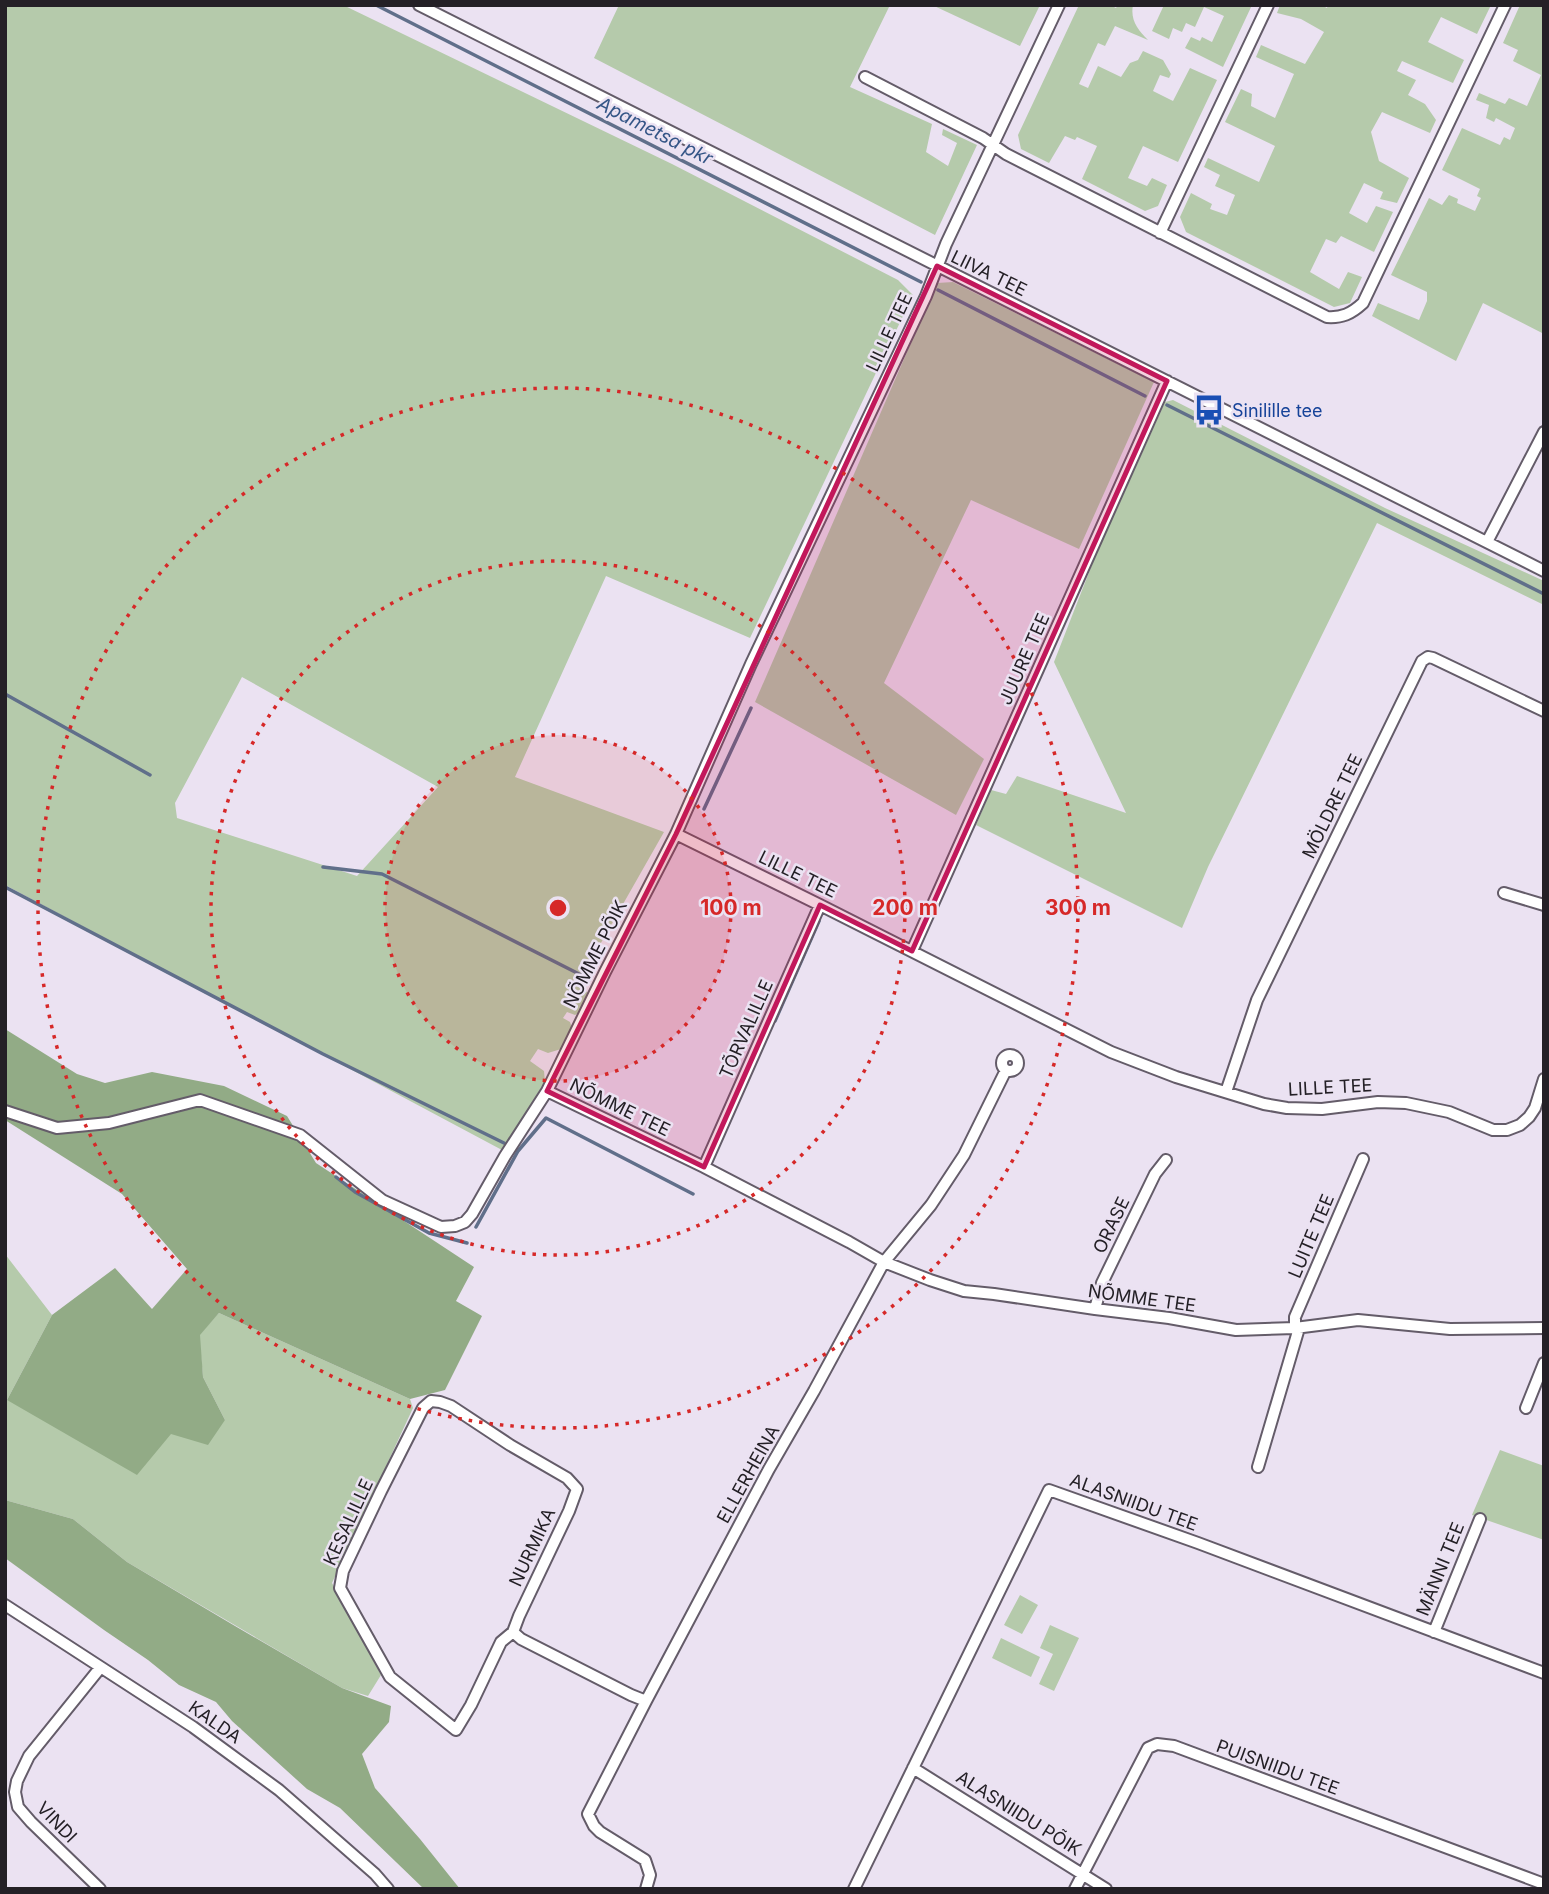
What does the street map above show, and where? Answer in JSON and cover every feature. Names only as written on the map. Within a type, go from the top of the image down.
[{"type":"street","name":"LIIVA TEE","points":[[419,5],[1544,571]]},
{"type":"street","name":"LILLE TEE","points":[[1059,5],[982,167],[926,296],[751,664],[676,834],[1111,1052],[1176,1077],[1264,1104],[1322,1109],[1378,1102],[1406,1103],[1450,1112],[1493,1130],[1507,1130],[1520,1125],[1529,1117],[1535,1108],[1544,1079]]},
{"type":"street","points":[[1160,233],[1268,5]]},
{"type":"street","points":[[865,77],[983,138],[1006,154],[1160,233],[1327,317],[1339,318],[1356,310],[1363,303],[1505,5]]},
{"type":"street","name":"JUURE TEE","points":[[912,951],[1167,381]]},
{"type":"street","points":[[1487,542],[1544,432]]},
{"type":"street","name":"MÖLDRE TEE","points":[[1226,1092],[1257,1000],[1422,661],[1428,657],[1433,658],[1544,711]]},
{"type":"street","name":"NÕMME PÕIK","points":[[547,1091],[676,834]]},
{"type":"street","points":[[1504,893],[1544,905]]},
{"type":"street","name":"TÕRVALILLE","points":[[704,1167],[820,905]]},
{"type":"street","name":"ELLERHEINA","points":[[646,1889],[650,1875],[645,1860],[600,1832],[588,1814],[769,1469],[884,1262],[931,1205],[964,1156],[1006,1070]]},
{"type":"street","name":"NÕMME TEE","points":[[5,1111],[57,1128],[109,1123],[200,1100],[300,1135],[383,1200],[441,1227],[465,1222],[547,1091],[704,1167],[884,1262],[964,1291],[1169,1318],[1236,1330],[1297,1328],[1358,1320],[1450,1329],[1544,1328]]},
{"type":"street","name":"LUITE TEE","points":[[1297,1328],[1295,1317],[1363,1159]]},
{"type":"street","name":"ORASE","points":[[1095,1309],[1102,1283],[1155,1174],[1166,1160]]},
{"type":"street","points":[[1258,1468],[1297,1328]]},
{"type":"street","points":[[1525,1408],[1544,1363]]},
{"type":"street","name":"KESALILLE","points":[[440,1402],[431,1401],[423,1408],[343,1572],[340,1588],[390,1678],[456,1730],[501,1642],[513,1632]]},
{"type":"street","name":"NURMIKA","points":[[440,1402],[451,1406],[567,1478],[577,1489],[513,1632]]},
{"type":"street","name":"ALASNIIDU TEE","points":[[854,1889],[1049,1490],[1544,1673]]},
{"type":"street","name":"MÄNNI TEE","points":[[1434,1632],[1480,1519]]},
{"type":"street","name":"KALDA","points":[[5,1605],[193,1727],[279,1790],[375,1874],[388,1889]]},
{"type":"street","points":[[513,1632],[521,1639],[646,1701]]},
{"type":"street","name":"VINDI","points":[[100,1668],[29,1756],[17,1781],[15,1792],[18,1807],[31,1822],[100,1889]]},
{"type":"street","name":"PUISNIIDU TEE","points":[[1075,1889],[1148,1748],[1157,1744],[1174,1746],[1544,1884]]},
{"type":"street","name":"ALASNIIDU PÕIK","points":[[913,1768],[1106,1889]]},
{"type":"highlighted area","points":[[937,266],[1167,381],[912,951],[820,905],[704,1167],[547,1091],[676,834]]},
{"type":"green space","points":[[5,5],[343,5],[672,164],[898,280],[913,295],[750,638],[606,576],[515,777],[664,832],[577,985],[588,993],[580,1012],[575,1015],[567,1012],[563,1018],[570,1022],[572,1028],[561,1049],[548,1053],[538,1049],[530,1061],[544,1071],[545,1082],[502,1150],[5,885]],"holes":[[[242,677],[438,787],[357,876],[177,818],[175,803]]]},
{"type":"green space","points":[[619,5],[890,5],[850,87],[932,124],[926,152],[948,166],[957,143],[942,135],[943,129],[977,145],[935,235],[594,58]]},
{"type":"green space","points":[[932,5],[1040,5],[1020,46]]},
{"type":"green space","points":[[1079,5],[1110,5],[1116,8],[1118,5],[1133,5],[1136,24],[1148,40],[1115,26],[1105,46],[1098,43],[1079,84],[1088,88],[1098,66],[1121,77],[1130,63],[1138,60],[1143,51],[1163,60],[1171,74],[1169,78],[1160,75],[1153,91],[1173,101],[1190,68],[1217,80],[1178,162],[1143,146],[1128,178],[1147,186],[1152,178],[1167,185],[1158,206],[1145,211],[1082,179],[1097,146],[1077,137],[1075,140],[1065,136],[1049,163],[1021,149],[1018,135]]},
{"type":"green space","points":[[1164,5],[1252,5],[1223,67],[1185,48],[1191,37],[1200,41],[1202,37],[1212,42],[1224,16],[1204,7],[1195,27],[1186,23],[1182,32],[1173,28],[1169,39],[1152,31]]},
{"type":"green space","points":[[1280,5],[1321,5],[1327,8],[1328,5],[1491,5],[1477,34],[1441,17],[1428,42],[1464,60],[1453,83],[1402,61],[1397,71],[1416,80],[1408,95],[1425,104],[1436,120],[1430,133],[1382,112],[1371,132],[1379,161],[1409,178],[1397,203],[1380,199],[1383,192],[1364,183],[1349,213],[1367,223],[1376,206],[1393,212],[1374,252],[1341,236],[1336,243],[1326,239],[1310,272],[1339,289],[1348,272],[1362,277],[1350,303],[1334,307],[1186,232],[1180,217],[1191,193],[1212,204],[1210,209],[1227,215],[1235,195],[1215,186],[1220,175],[1204,167],[1208,158],[1259,182],[1275,146],[1225,122],[1241,89],[1252,94],[1251,106],[1275,118],[1294,74],[1256,57],[1261,45],[1305,64],[1324,32],[1301,19],[1277,13]]},
{"type":"green space","points":[[1520,5],[1544,5],[1544,334],[1483,303],[1456,361],[1372,316],[1378,303],[1419,320],[1427,301],[1427,292],[1391,275],[1429,198],[1442,205],[1449,195],[1458,199],[1457,203],[1475,211],[1481,198],[1477,196],[1480,189],[1442,170],[1462,128],[1500,145],[1504,137],[1510,140],[1515,128],[1496,118],[1494,122],[1486,118],[1489,105],[1476,100],[1479,93],[1505,104],[1509,98],[1527,106],[1541,75],[1513,61],[1518,50],[1503,43]]},
{"type":"green space","points":[[953,282],[1154,382],[1079,549],[971,500],[884,683],[984,759],[956,815],[755,702],[937,283]]},
{"type":"green space","points":[[1173,400],[1385,508],[1544,581],[1544,605],[1377,523],[1208,867],[1182,928],[976,825],[991,790],[1006,794],[1017,776],[1126,813],[1054,662],[1095,557],[1165,402]]},
{"type":"green space","points":[[5,1029],[77,1074],[105,1083],[152,1072],[224,1086],[287,1116],[316,1163],[474,1267],[456,1301],[482,1316],[445,1390],[410,1399],[219,1313],[200,1335],[203,1377],[225,1420],[208,1445],[171,1434],[137,1475],[7,1400],[52,1315],[115,1268],[152,1309],[187,1269],[122,1194],[5,1120]]},
{"type":"green space","points":[[5,1254],[52,1315],[7,1400],[171,1434],[225,1420],[203,1377],[199,1335],[219,1313],[410,1399],[413,1408],[332,1583],[381,1675],[368,1696],[342,1688],[127,1562],[73,1519],[5,1500]]},
{"type":"green space","points":[[1500,1450],[1544,1466],[1544,1540],[1472,1515]]},
{"type":"green space","points":[[5,1500],[73,1519],[127,1562],[235,1626],[342,1688],[391,1706],[389,1722],[362,1754],[375,1788],[460,1889],[424,1889],[340,1808],[307,1789],[232,1721],[216,1702],[179,1685],[5,1558]]},
{"type":"green space","points":[[1020,1595],[1038,1605],[1022,1634],[1004,1625]]},
{"type":"green space","points":[[1050,1625],[1079,1638],[1054,1691],[1039,1684],[1053,1654],[1040,1648]]},
{"type":"green space","points":[[1001,1638],[1040,1657],[1031,1677],[992,1658]]},
{"type":"waterway","name":"Apametsa pkr","points":[[376,5],[921,282]]},
{"type":"waterway","points":[[938,290],[1145,396]]},
{"type":"waterway","points":[[1167,405],[1544,594]]},
{"type":"waterway","points":[[5,694],[150,775]]},
{"type":"waterway","points":[[704,809],[751,708]]},
{"type":"waterway","points":[[323,867],[382,874],[585,977]]},
{"type":"waterway","points":[[5,887],[323,1054],[504,1143]]},
{"type":"waterway","points":[[775,1021],[819,921]]},
{"type":"waterway","points":[[476,1227],[518,1151],[546,1118],[693,1194]]},
{"type":"waterway","points":[[336,1177],[355,1192],[429,1233],[467,1243]]},
{"type":"place","name":"Sinilille tee","points":[[1209,410]]}]
